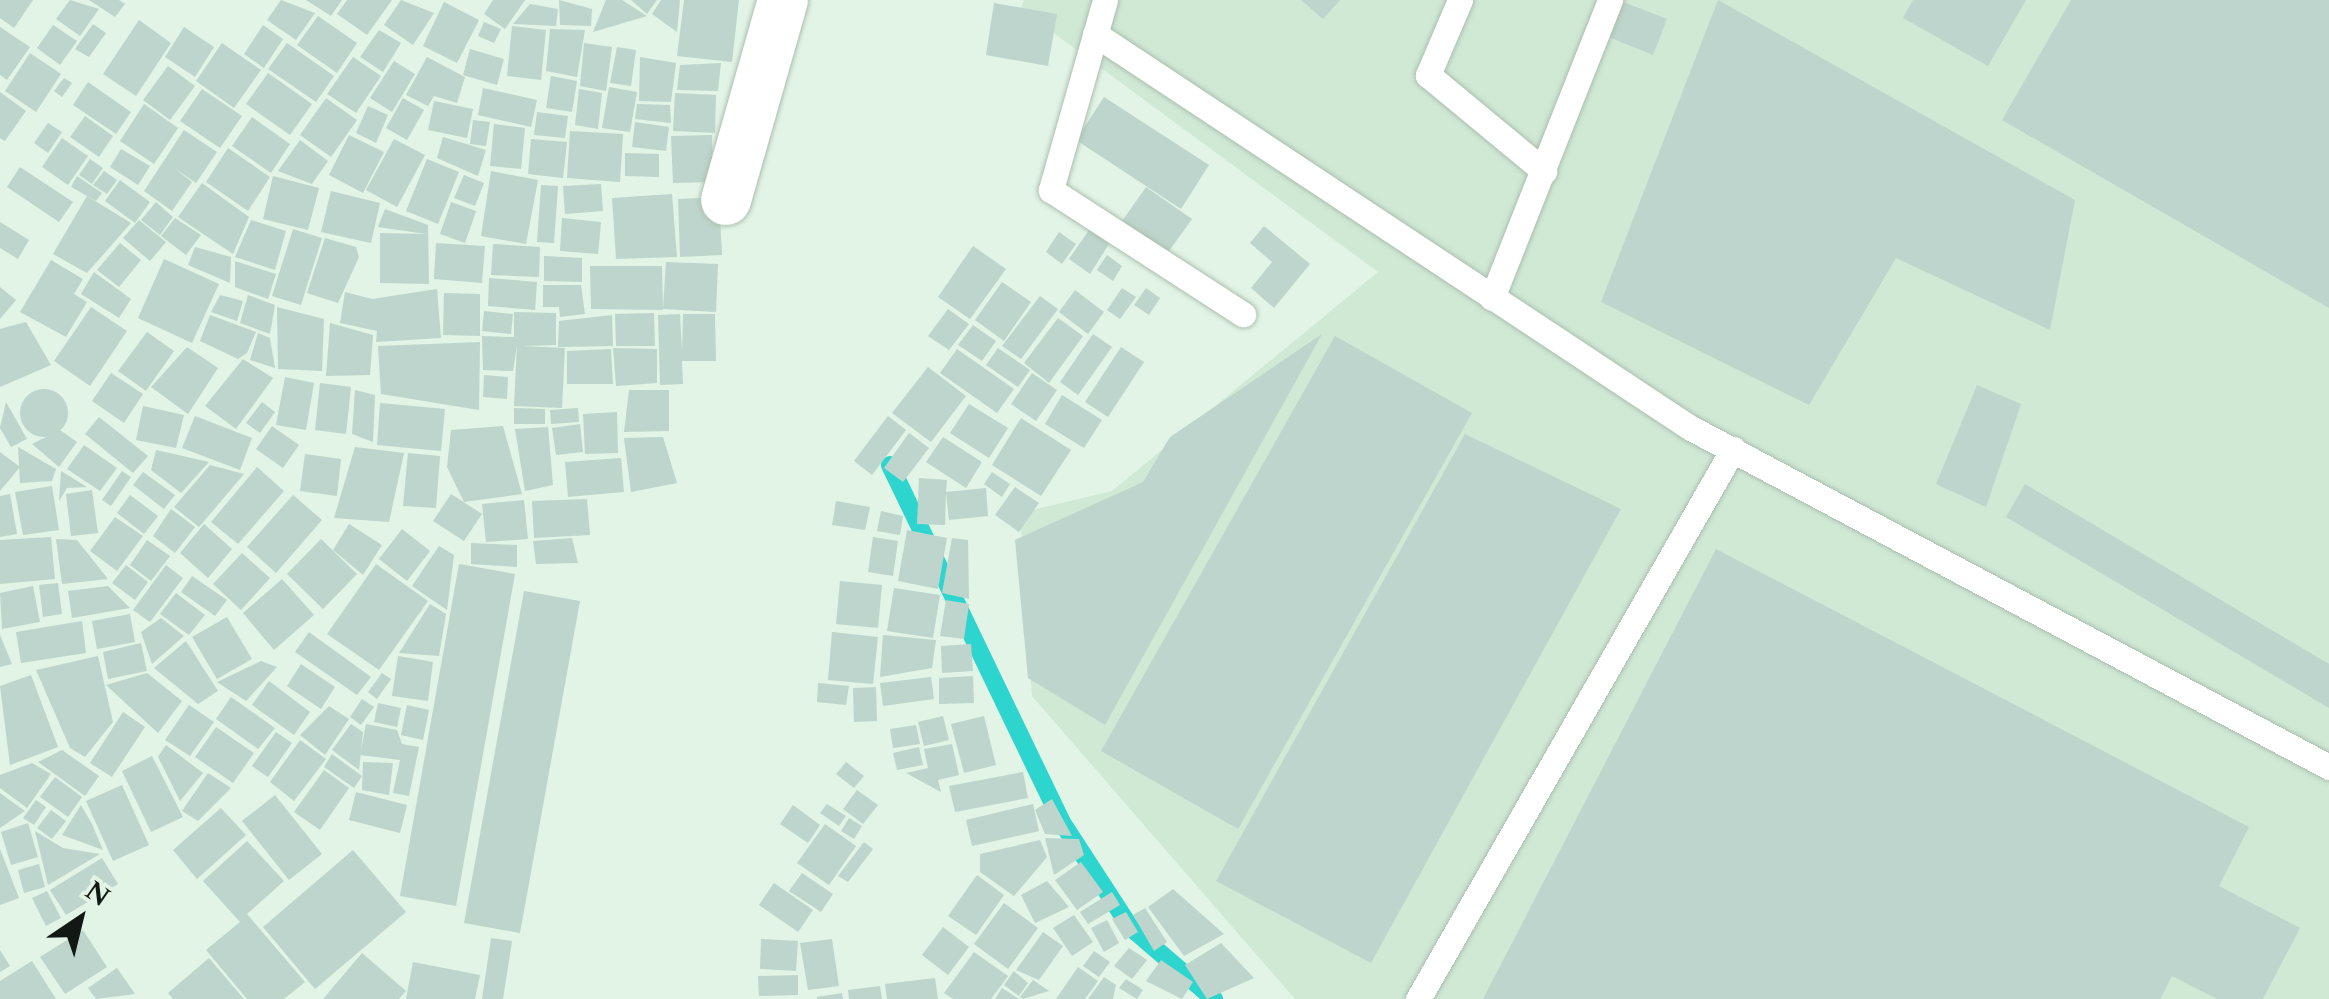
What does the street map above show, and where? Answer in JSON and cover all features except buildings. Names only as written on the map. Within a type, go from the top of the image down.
[{"type":"street","points":[[726,200],[783,0]]},
{"type":"lane","points":[[1105,0],[1052,190],[1243,314]]},
{"type":"lane","points":[[1460,0],[1428,76],[1544,171]]},
{"type":"lane","points":[[1492,298],[1610,0]]},
{"type":"lane","points":[[1095,34],[1492,298],[1734,450],[2329,767]]},
{"type":"lane","points":[[1418,999],[1734,450]]},
{"type":"shaded area","points":[[1024,0],[2329,0],[2329,999],[1295,999],[1032,696],[1020,513],[1112,491],[1378,272],[1021,9]]},
{"type":"waterway","points":[[890,465],[1061,821],[1130,927],[1214,999]]}]
